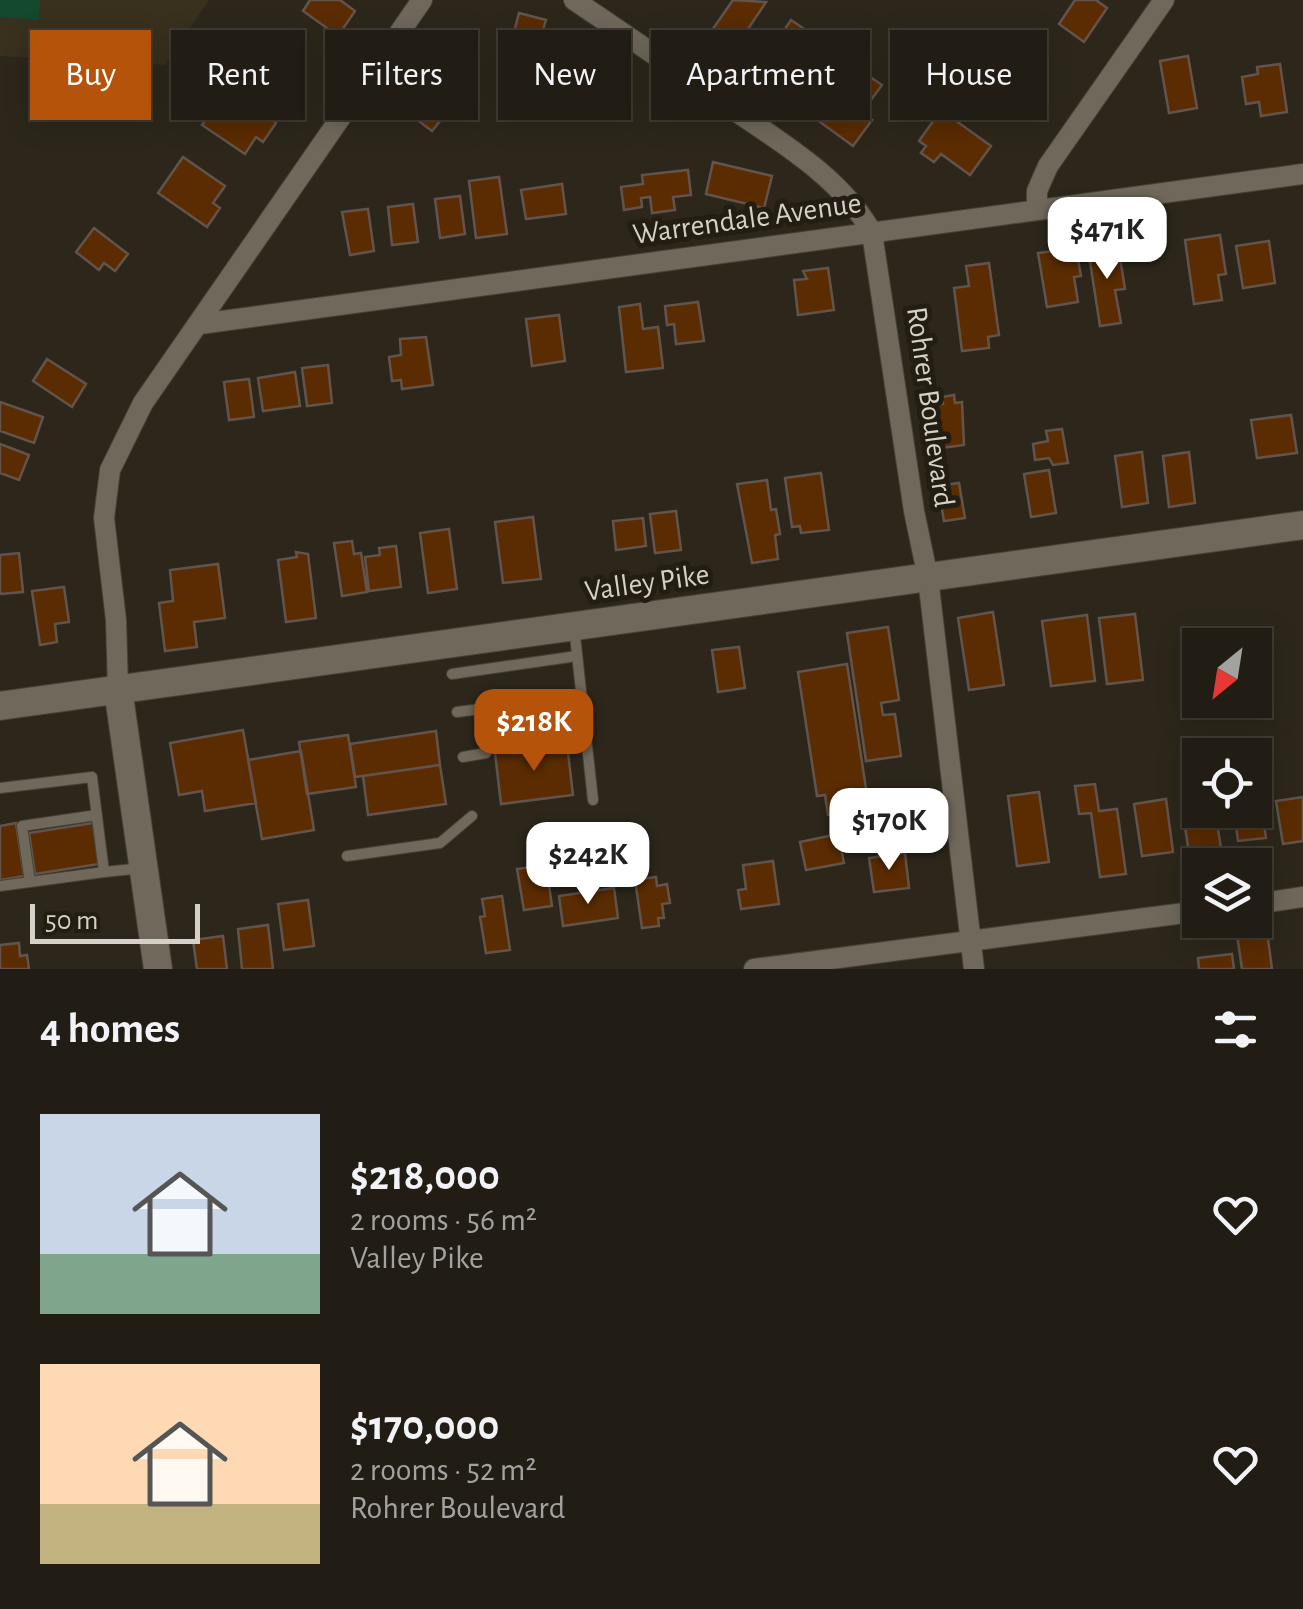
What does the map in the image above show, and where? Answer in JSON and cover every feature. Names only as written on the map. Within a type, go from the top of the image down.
[{"type":"street","points":[[158,969],[118,689],[116,620],[104,518],[110,470],[143,403],[422,0]]},
{"type":"street","name":"Rohrer Boulevard","points":[[574,0],[758,127],[830,182],[860,210],[872,232],[914,511],[928,578],[974,969]]},
{"type":"street","points":[[1037,210],[1037,191],[1048,166],[1164,0]]},
{"type":"street","name":"Warrendale Avenue","points":[[200,324],[1303,174]]},
{"type":"street","name":"Valley Pike","points":[[0,706],[1303,525]]},
{"type":"street","points":[[1272,902],[1303,897]]},
{"type":"street","points":[[754,969],[1182,913]]},
{"type":"lane","points":[[574,625],[593,800]]},
{"type":"lane","points":[[452,674],[577,656]]},
{"type":"lane","points":[[457,712],[582,696]]},
{"type":"lane","points":[[463,756],[486,753],[479,710]]},
{"type":"lane","points":[[0,788],[92,777],[104,872]]},
{"type":"lane","points":[[30,882],[22,826],[97,816]]},
{"type":"lane","points":[[347,856],[440,844],[472,816]]},
{"type":"lane","points":[[0,886],[144,868]]},
{"type":"shaded area","points":[[0,0],[209,0],[189,30],[171,30],[171,56],[165,65],[151,64],[151,30],[30,30],[30,58],[0,56]]},
{"type":"green space","points":[[0,0],[40,0],[39,20],[0,17]]},
{"type":"building","points":[[310,0],[340,0],[355,11],[342,30],[330,30],[303,11]]},
{"type":"building","points":[[733,0],[766,2],[747,30],[712,30]]},
{"type":"building","points":[[1075,0],[1096,0],[1107,8],[1084,42],[1059,24]]},
{"type":"building","points":[[519,13],[546,20],[543,30],[514,30]]},
{"type":"building","points":[[791,20],[806,30],[784,30]]},
{"type":"building","points":[[1188,56],[1197,108],[1169,113],[1160,61]]},
{"type":"building","points":[[1280,64],[1287,112],[1261,116],[1259,102],[1246,104],[1242,77],[1258,74],[1257,67]]},
{"type":"building","points":[[870,77],[882,85],[870,101]]},
{"type":"building","points":[[205,120],[276,123],[263,142],[256,137],[245,154],[202,125]]},
{"type":"building","points":[[417,120],[441,120],[432,131]]},
{"type":"building","points":[[821,120],[872,120],[853,146]]},
{"type":"building","points":[[934,120],[955,120],[991,146],[970,175],[941,154],[934,162],[921,153],[926,146],[919,141]]},
{"type":"building","points":[[183,157],[225,186],[213,203],[220,208],[207,227],[158,193]]},
{"type":"building","points":[[713,162],[772,176],[764,208],[706,194]]},
{"type":"building","points":[[688,170],[691,195],[673,197],[675,210],[652,213],[650,197],[641,198],[642,207],[624,210],[621,187],[643,184],[642,175]]},
{"type":"building","points":[[499,177],[507,234],[476,238],[469,181]]},
{"type":"building","points":[[562,184],[566,214],[526,219],[521,190]]},
{"type":"building","points":[[460,196],[465,234],[440,238],[435,199]]},
{"type":"building","points":[[413,204],[418,242],[392,245],[388,207]]},
{"type":"building","points":[[368,209],[374,251],[350,255],[342,212]]},
{"type":"building","points":[[94,228],[128,254],[115,271],[104,263],[99,270],[76,252]]},
{"type":"building","points":[[1220,235],[1226,274],[1218,275],[1222,300],[1194,304],[1185,240]]},
{"type":"building","points":[[1269,241],[1275,283],[1243,288],[1236,246]]},
{"type":"building","points":[[1118,245],[1125,289],[1115,290],[1121,323],[1100,326],[1088,249]]},
{"type":"building","points":[[1076,248],[1081,276],[1074,277],[1078,302],[1047,307],[1038,253]]},
{"type":"building","points":[[989,263],[999,335],[988,337],[989,348],[962,351],[954,288],[969,286],[966,266]]},
{"type":"building","points":[[828,268],[834,310],[798,315],[794,280],[807,279],[803,271]]},
{"type":"building","points":[[698,302],[704,341],[676,344],[674,324],[667,325],[665,306]]},
{"type":"building","points":[[640,304],[643,329],[658,327],[663,368],[626,372],[619,307]]},
{"type":"building","points":[[559,315],[565,361],[532,366],[526,319]]},
{"type":"building","points":[[426,337],[433,385],[402,389],[401,380],[392,381],[389,357],[401,355],[400,339]]},
{"type":"building","points":[[47,359],[86,384],[72,407],[33,381]]},
{"type":"building","points":[[328,365],[332,403],[307,406],[302,368]]},
{"type":"building","points":[[295,372],[300,406],[263,411],[258,378]]},
{"type":"building","points":[[249,379],[254,417],[229,420],[224,382]]},
{"type":"building","points":[[954,395],[955,403],[962,402],[964,445],[934,449],[928,406],[943,404],[942,397]]},
{"type":"building","points":[[0,402],[43,417],[34,443],[0,431]]},
{"type":"building","points":[[1291,415],[1297,453],[1257,458],[1251,420]]},
{"type":"building","points":[[1062,429],[1068,463],[1053,465],[1049,458],[1035,460],[1033,444],[1048,441],[1046,431]]},
{"type":"building","points":[[0,444],[29,455],[19,480],[0,473]]},
{"type":"building","points":[[1142,452],[1148,503],[1122,507],[1115,456]]},
{"type":"building","points":[[1189,452],[1195,503],[1169,507],[1163,456]]},
{"type":"building","points":[[1049,470],[1056,513],[1031,517],[1024,474]]},
{"type":"building","points":[[821,473],[829,530],[801,533],[800,526],[792,527],[785,478]]},
{"type":"building","points":[[767,480],[771,510],[776,509],[780,534],[775,535],[778,559],[752,563],[737,484]]},
{"type":"building","points":[[959,483],[965,518],[944,521],[938,486]]},
{"type":"building","points":[[676,511],[681,550],[655,553],[650,514]]},
{"type":"building","points":[[533,517],[541,579],[503,583],[495,522]]},
{"type":"building","points":[[643,518],[646,546],[616,550],[613,521]]},
{"type":"building","points":[[449,529],[457,589],[428,593],[420,533]]},
{"type":"building","points":[[352,541],[354,554],[361,553],[367,592],[342,596],[334,543]]},
{"type":"building","points":[[396,546],[401,587],[369,591],[365,557],[380,555],[379,548]]},
{"type":"building","points":[[296,552],[308,554],[316,618],[286,622],[278,560],[297,557]]},
{"type":"building","points":[[19,553],[23,592],[0,594],[0,555]]},
{"type":"building","points":[[218,564],[225,618],[194,622],[197,647],[165,651],[159,603],[173,601],[170,570]]},
{"type":"building","points":[[64,587],[69,622],[55,624],[57,642],[40,645],[32,591]]},
{"type":"building","points":[[993,612],[1004,685],[969,690],[958,618]]},
{"type":"building","points":[[1135,614],[1143,680],[1107,684],[1099,618]]},
{"type":"building","points":[[1087,615],[1095,681],[1051,686],[1042,621]]},
{"type":"building","points":[[888,627],[899,700],[881,703],[883,715],[895,714],[901,756],[866,761],[847,633]]},
{"type":"building","points":[[739,647],[745,688],[718,692],[712,650]]},
{"type":"building","points":[[847,664],[867,795],[846,799],[848,813],[828,815],[825,795],[817,796],[798,672]]},
{"type":"building","points":[[243,730],[256,803],[205,811],[202,791],[179,795],[170,743]]},
{"type":"building","points":[[436,731],[440,765],[355,777],[350,744]]},
{"type":"building","points":[[348,735],[356,787],[307,794],[299,742]]},
{"type":"building","points":[[567,744],[573,795],[501,804],[495,753]]},
{"type":"building","points":[[301,751],[314,830],[262,839],[248,760]]},
{"type":"building","points":[[440,765],[446,804],[368,815],[363,776]]},
{"type":"building","points":[[1095,784],[1099,811],[1117,809],[1126,874],[1100,877],[1091,813],[1079,814],[1075,786]]},
{"type":"building","points":[[1039,792],[1049,862],[1017,866],[1008,796]]},
{"type":"building","points":[[1303,797],[1303,841],[1283,844],[1276,801]]},
{"type":"building","points":[[1166,799],[1173,852],[1142,856],[1134,804]]},
{"type":"building","points":[[16,823],[24,876],[0,880],[0,826]]},
{"type":"building","points":[[93,823],[99,864],[35,874],[29,833]]},
{"type":"building","points":[[1185,828],[1218,828],[1221,848],[1188,848]]},
{"type":"building","points":[[1236,828],[1265,828],[1266,838],[1238,841]]},
{"type":"building","points":[[838,834],[844,863],[806,870],[800,842]]},
{"type":"building","points":[[905,853],[909,888],[874,892],[869,858]]},
{"type":"building","points":[[773,861],[779,904],[741,909],[738,890],[746,889],[743,865]]},
{"type":"building","points":[[546,865],[552,906],[524,910],[517,869]]},
{"type":"building","points":[[656,877],[657,886],[667,884],[670,903],[662,904],[664,918],[658,918],[659,926],[642,928],[635,880]]},
{"type":"building","points":[[614,888],[618,918],[563,926],[559,896]]},
{"type":"building","points":[[502,896],[510,950],[486,953],[480,917],[485,916],[482,899]]},
{"type":"building","points":[[308,900],[314,946],[284,950],[278,904]]},
{"type":"building","points":[[268,925],[273,969],[242,969],[238,929]]},
{"type":"building","points":[[223,936],[227,969],[197,969],[193,940]]},
{"type":"building","points":[[1237,938],[1268,938],[1272,969],[1242,969]]},
{"type":"building","points":[[19,943],[20,956],[27,955],[29,969],[0,969],[0,945]]},
{"type":"building","points":[[1232,954],[1234,969],[1199,969],[1198,958]]}]
